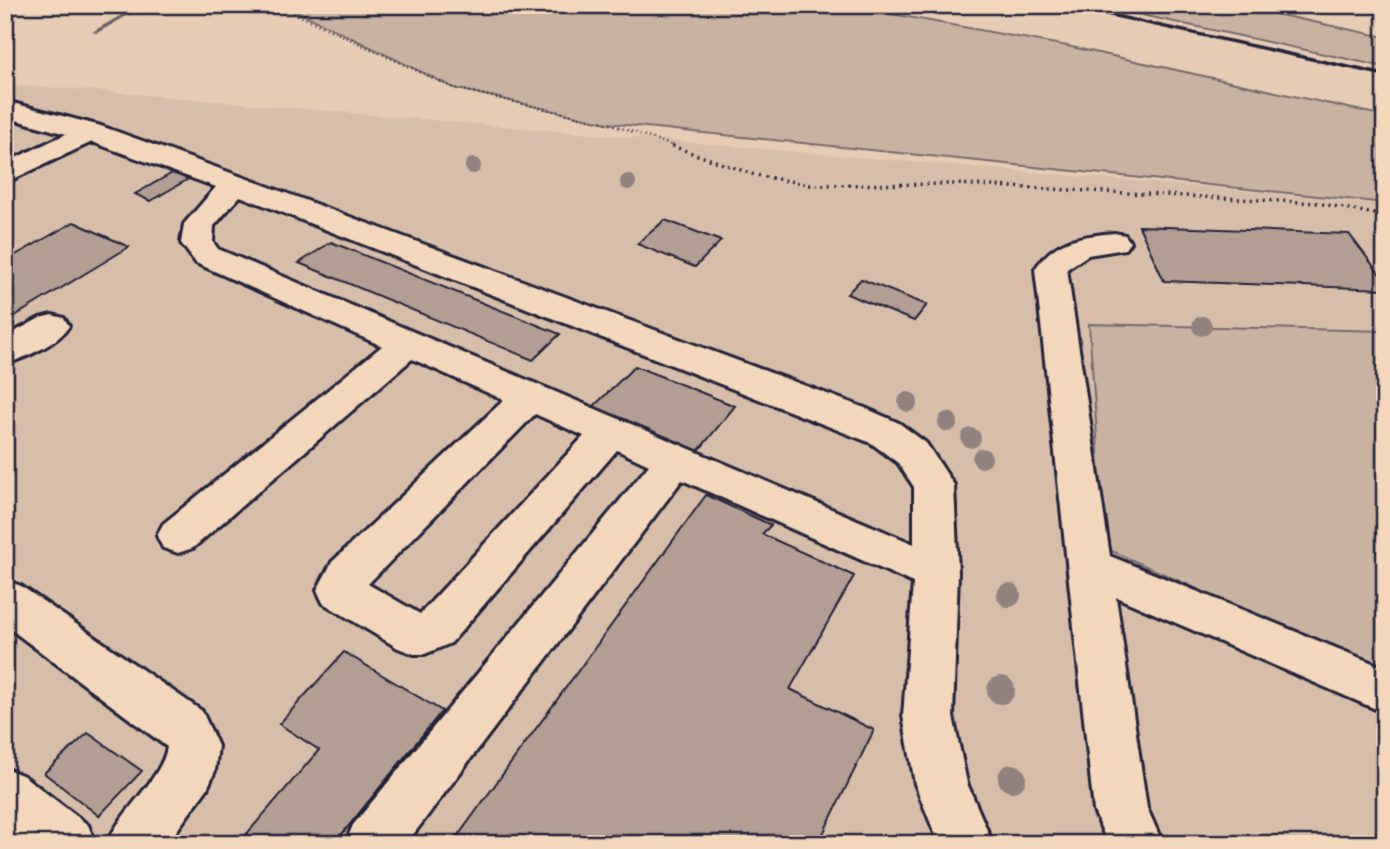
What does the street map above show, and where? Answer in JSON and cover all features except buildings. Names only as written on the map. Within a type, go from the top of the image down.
[{"type":"lane","points":[[5,109],[92,132],[235,184],[885,433],[912,453],[934,485],[936,573],[928,716],[941,784],[965,844]]},
{"type":"lane","points":[[5,174],[92,132]]},
{"type":"lane","points":[[235,184],[199,224],[197,243],[207,256],[936,573]]},
{"type":"lane","points":[[1114,242],[1068,250],[1057,258],[1051,269],[1121,811],[1136,844]]},
{"type":"lane","points":[[5,352],[52,326]]},
{"type":"lane","points":[[178,536],[409,343]]},
{"type":"lane","points":[[531,396],[348,575],[339,590],[414,635],[425,634],[435,628],[612,430]]},
{"type":"lane","points":[[372,844],[676,459]]},
{"type":"lane","points":[[1091,567],[1385,691]]},
{"type":"lane","points":[[5,599],[184,728],[193,746],[189,771],[134,844]]},
{"type":"lane","points":[[5,794],[69,844]]},
{"type":"path","points":[[277,5],[454,88],[607,124],[755,175],[811,185],[954,184],[1318,203],[1385,216]]},
{"type":"shaded area","points":[[284,5],[842,5],[1067,46],[1385,116],[1385,203],[607,123],[454,88]]},
{"type":"shaded area","points":[[1095,5],[1233,5],[1385,37],[1385,67]]},
{"type":"shaded area","points":[[5,85],[1385,203],[1385,844],[5,844]]},
{"type":"shaded area","points":[[1089,324],[1385,331],[1385,672],[1105,548]]},
{"type":"waterway","points":[[95,32],[143,5]]},
{"type":"railway","points":[[1065,5],[1385,75]]}]
